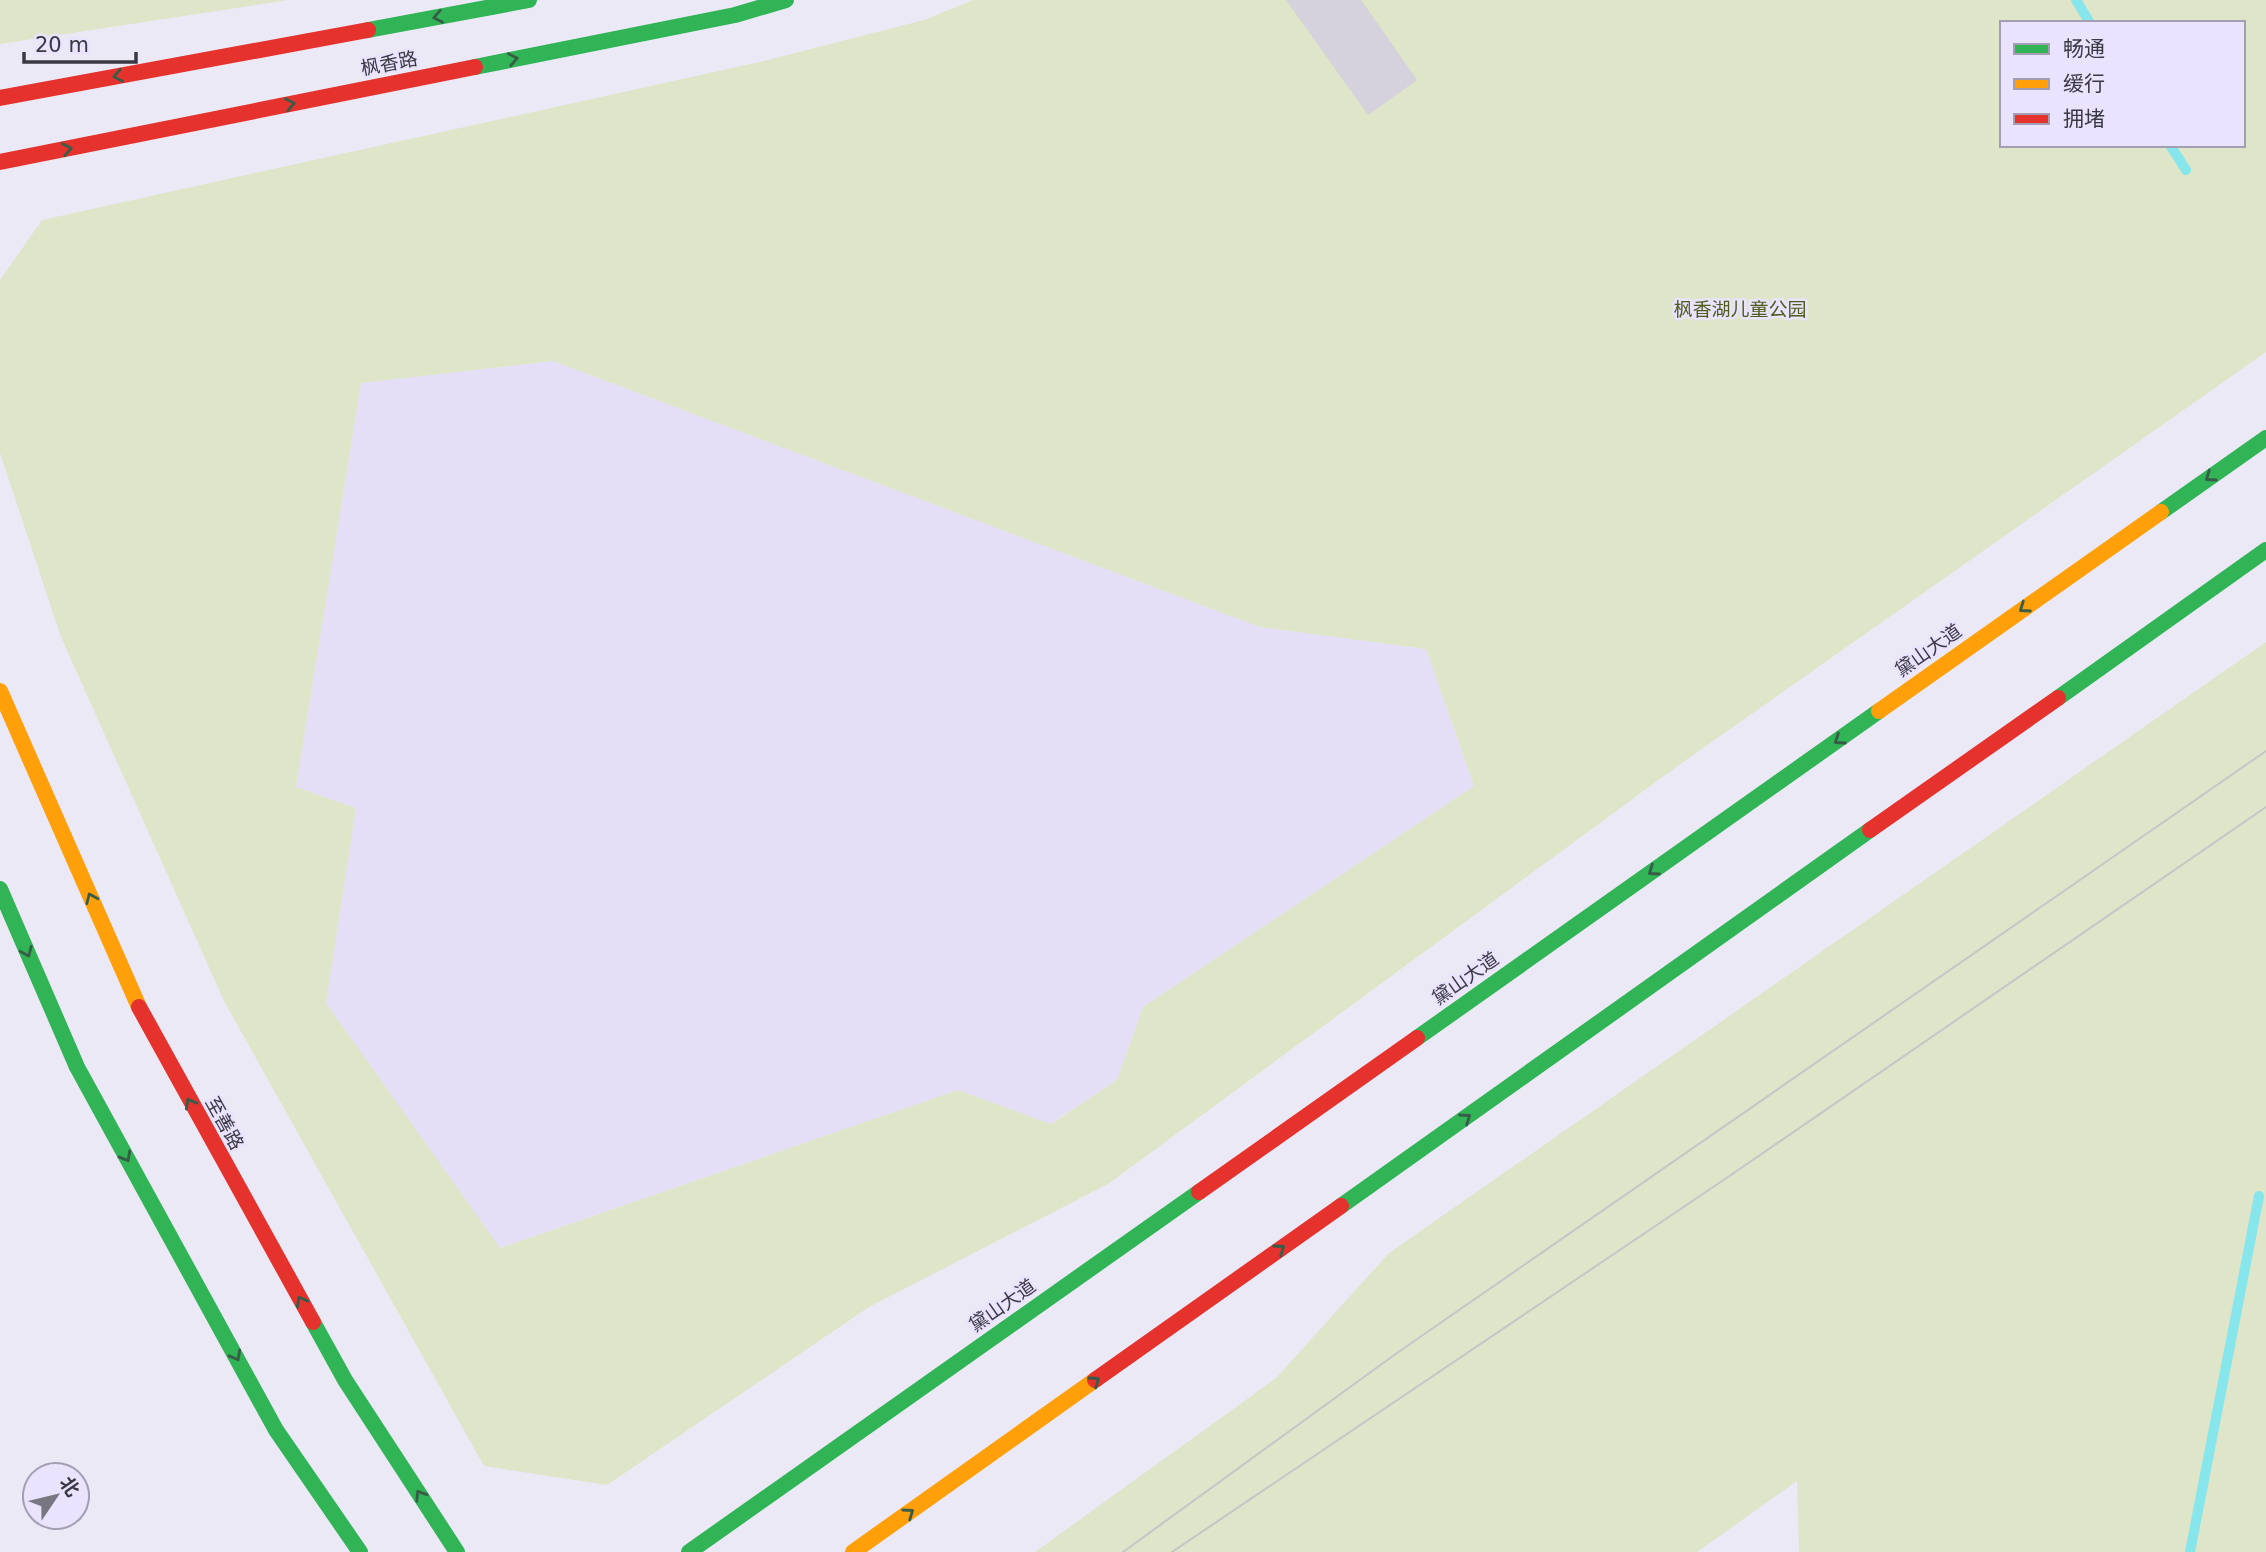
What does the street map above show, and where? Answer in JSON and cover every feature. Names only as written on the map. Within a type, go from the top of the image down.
[{"type":"main road","name":"枫香路","points":[[0,98],[529,0]]},
{"type":"main road","name":"枫香路","points":[[0,162],[735,15],[786,0]]},
{"type":"main road","name":"黛山大道","points":[[689,1552],[2266,438]]},
{"type":"main road","points":[[853,1552],[2266,550]]},
{"type":"main road","name":"至善路","points":[[0,691],[148,1028],[345,1380],[457,1552]]},
{"type":"main road","points":[[0,889],[77,1067],[276,1430],[360,1552]]},
{"type":"shaded area","points":[[553,361],[1260,627],[1426,649],[1474,787],[1143,1007],[1117,1080],[1050,1124],[958,1090],[499,1248],[326,1003],[356,808],[296,787],[361,383]]},
{"type":"green space","points":[[0,0],[288,0],[0,44]]},
{"type":"green space","name":"枫香湖儿童公园","points":[[973,0],[2266,0],[2266,352],[1679,765],[1108,1184],[869,1307],[607,1485],[484,1466],[224,1001],[61,637],[0,453],[0,280],[42,220],[764,61],[924,20]],"holes":[[[553,361],[1260,627],[1426,649],[1474,786],[1143,1007],[1117,1080],[1051,1124],[958,1090],[500,1248],[326,1003],[356,808],[296,787],[361,383]]]},
{"type":"green space","points":[[2266,642],[2266,1552],[1799,1552],[1797,1481],[1697,1552],[1035,1552],[1276,1378],[1389,1253]]},
{"type":"building","points":[[1286,0],[1361,0],[1417,80],[1368,115]]},
{"type":"waterway","points":[[2076,0],[2089,21]]},
{"type":"waterway","points":[[2171,147],[2186,170]]},
{"type":"waterway","points":[[2190,1552],[2259,1196]]},
{"type":"tram line","points":[[1123,1552],[1397,1353],[2266,751]]},
{"type":"tram line","points":[[1172,1552],[1731,1175],[2266,807]]},
{"type":"traffic: fast","points":[[368,30],[529,0]]},
{"type":"traffic: fast","points":[[475,67],[735,15],[786,0]]},
{"type":"traffic: fast","points":[[2161,512],[2266,438]]},
{"type":"traffic: fast","points":[[2058,698],[2266,550]]},
{"type":"traffic: fast","points":[[1417,1038],[1879,711]]},
{"type":"traffic: fast","points":[[1341,1206],[1870,830]]},
{"type":"traffic: fast","points":[[0,889],[77,1067],[276,1430],[360,1552]]},
{"type":"traffic: fast","points":[[689,1552],[1199,1192]]},
{"type":"traffic: fast","points":[[313,1322],[345,1380],[457,1552]]},
{"type":"traffic: slow","points":[[1879,711],[2161,512]]},
{"type":"traffic: slow","points":[[0,691],[139,1007]]},
{"type":"traffic: slow","points":[[853,1552],[1095,1380]]},
{"type":"traffic: jam","points":[[0,98],[368,30]]},
{"type":"traffic: jam","points":[[0,162],[475,67]]},
{"type":"traffic: jam","points":[[1870,830],[2058,698]]},
{"type":"traffic: jam","points":[[139,1007],[313,1322]]},
{"type":"traffic: jam","points":[[1199,1192],[1417,1038]]},
{"type":"traffic: jam","points":[[1095,1380],[1341,1206]]}]
